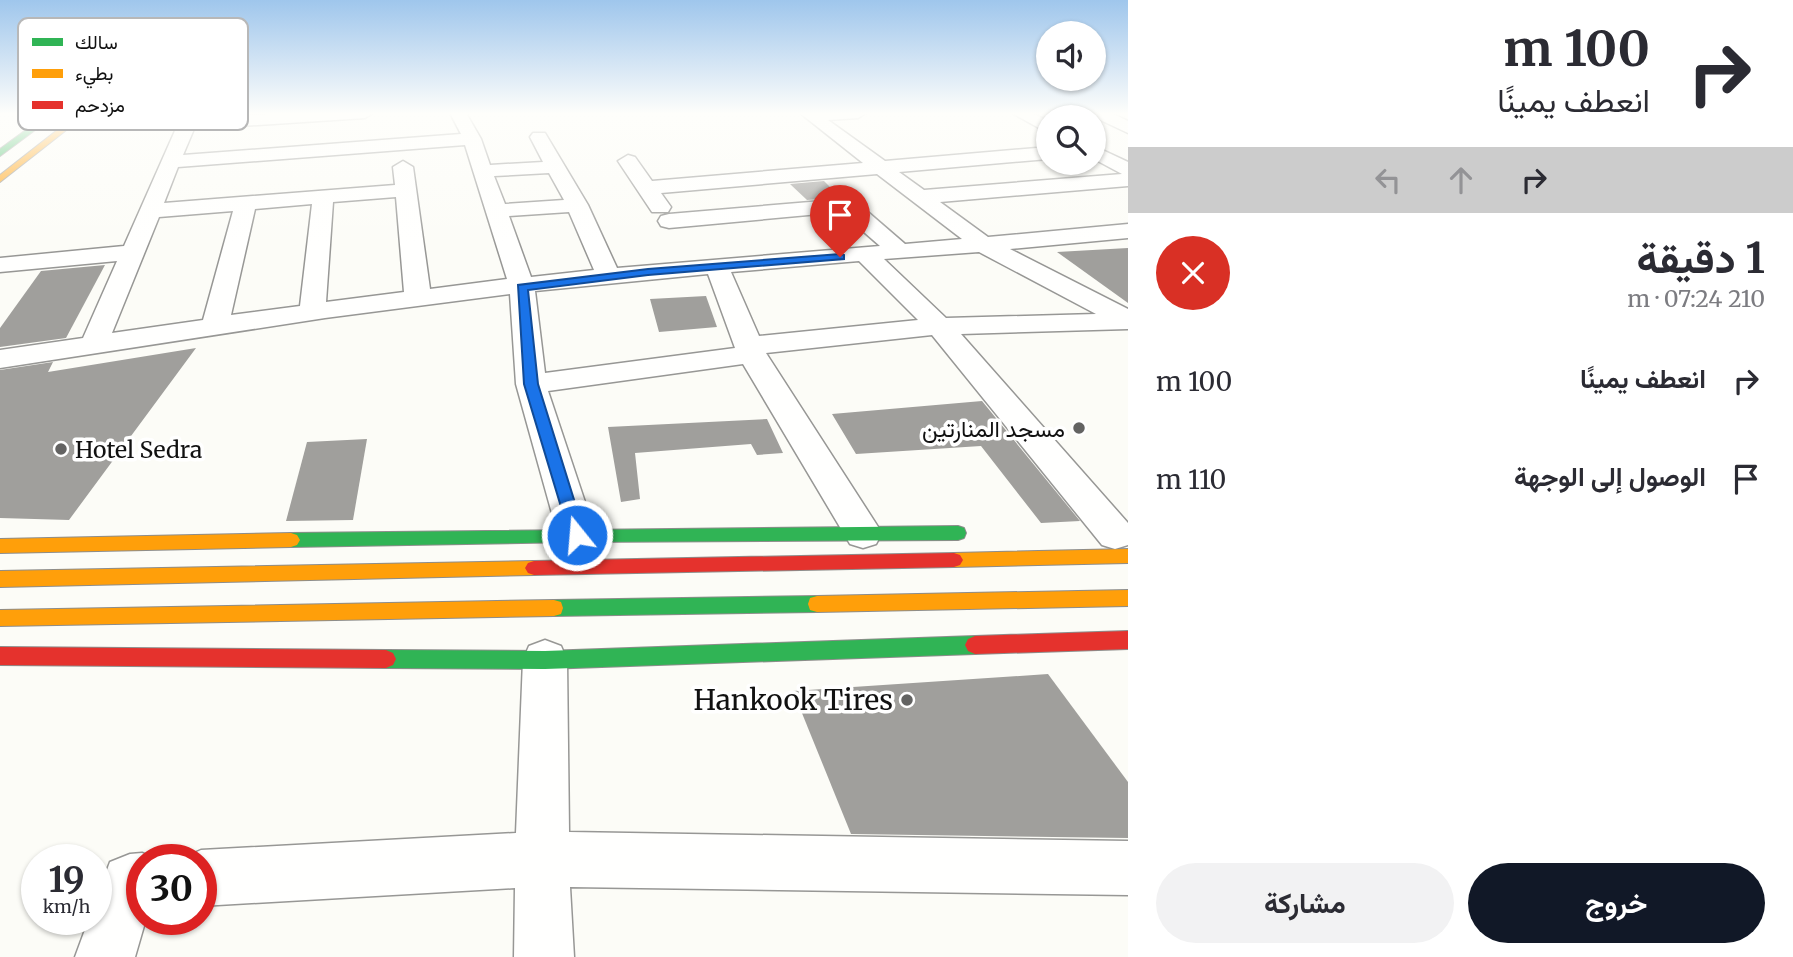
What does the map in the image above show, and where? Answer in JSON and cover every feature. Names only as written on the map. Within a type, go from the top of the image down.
[{"type":"main road","points":[[2,177],[27,158]]},
{"type":"main road","points":[[0,546],[577,535],[970,533]]},
{"type":"main road","points":[[0,579],[1115,539]]},
{"type":"main road","points":[[0,618],[1128,598]]},
{"type":"main road","points":[[0,656],[545,660],[1128,639]]},
{"type":"street","points":[[94,344],[172,158]]},
{"type":"street","points":[[170,162],[225,158]]},
{"type":"street","points":[[402,158],[418,299]]},
{"type":"street","points":[[478,158],[522,287],[531,384],[577,535]]},
{"type":"street","points":[[550,158],[577,205],[608,277]]},
{"type":"street","points":[[868,158],[985,245],[1128,320]]},
{"type":"street","points":[[646,188],[987,158]]},
{"type":"street","points":[[1106,158],[1128,170]]},
{"type":"street","points":[[628,161],[697,256],[863,533]]},
{"type":"street","points":[[483,171],[555,166]]},
{"type":"street","points":[[919,197],[1128,180]]},
{"type":"street","points":[[150,211],[406,190]]},
{"type":"street","points":[[312,313],[323,197]]},
{"type":"street","points":[[215,326],[246,203]]},
{"type":"street","points":[[496,211],[577,205]]},
{"type":"street","points":[[669,221],[846,205],[901,252]]},
{"type":"street","points":[[774,211],[801,243]]},
{"type":"street","points":[[0,359],[215,326],[608,277],[697,256],[801,243],[866,255],[1128,230]]},
{"type":"street","points":[[0,288],[8,264],[133,252]]},
{"type":"street","points":[[866,255],[939,326],[1115,539]]},
{"type":"street","points":[[531,384],[751,350],[939,326],[1128,320]]},
{"type":"street","points":[[544,957],[542,859],[545,660]]},
{"type":"street","points":[[217,877],[542,859],[1128,868]]},
{"type":"street","points":[[105,957],[126,894]]},
{"type":"building","points":[[824,181],[840,197],[807,200],[790,184]]},
{"type":"building","points":[[1128,248],[1128,303],[1057,252]]},
{"type":"building","points":[[105,265],[66,338],[0,347],[0,328],[41,271]]},
{"type":"building","points":[[706,296],[717,327],[659,332],[650,299]]},
{"type":"building","name":"Hotel Sedra","points":[[196,348],[69,520],[0,518],[0,370],[53,362],[48,372]]},
{"type":"building","points":[[982,401],[1080,521],[1041,523],[981,446],[856,454],[832,414]]},
{"type":"building","points":[[767,419],[783,453],[757,455],[751,444],[635,453],[640,499],[621,502],[608,427]]},
{"type":"building","points":[[367,439],[353,520],[286,521],[307,442]]},
{"type":"building","points":[[1048,674],[1128,782],[1128,838],[851,834],[793,691]]},
{"type":"traffic: fast","points":[[291,540],[958,533]]},
{"type":"traffic: fast","points":[[554,608],[817,604]]},
{"type":"traffic: fast","points":[[386,659],[545,660],[975,645]]},
{"type":"traffic: slow","points":[[0,179],[27,158]]},
{"type":"traffic: slow","points":[[0,546],[291,540]]},
{"type":"traffic: slow","points":[[954,560],[1128,556]]},
{"type":"traffic: slow","points":[[0,579],[534,568]]},
{"type":"traffic: slow","points":[[817,604],[1128,598]]},
{"type":"traffic: slow","points":[[0,618],[554,608]]},
{"type":"traffic: jam","points":[[534,568],[954,560]]},
{"type":"traffic: jam","points":[[975,645],[1128,640]]},
{"type":"traffic: jam","points":[[0,656],[386,659]]},
{"type":"place","name":"مسجد المنارتين","points":[[1079,428]]},
{"type":"place","name":"Hotel Sedra","points":[[61,449]]},
{"type":"place","name":"Hankook Tires","points":[[907,700]]},
{"type":"route","points":[[577,535],[531,384],[522,287],[648,272],[840,257]]}]
